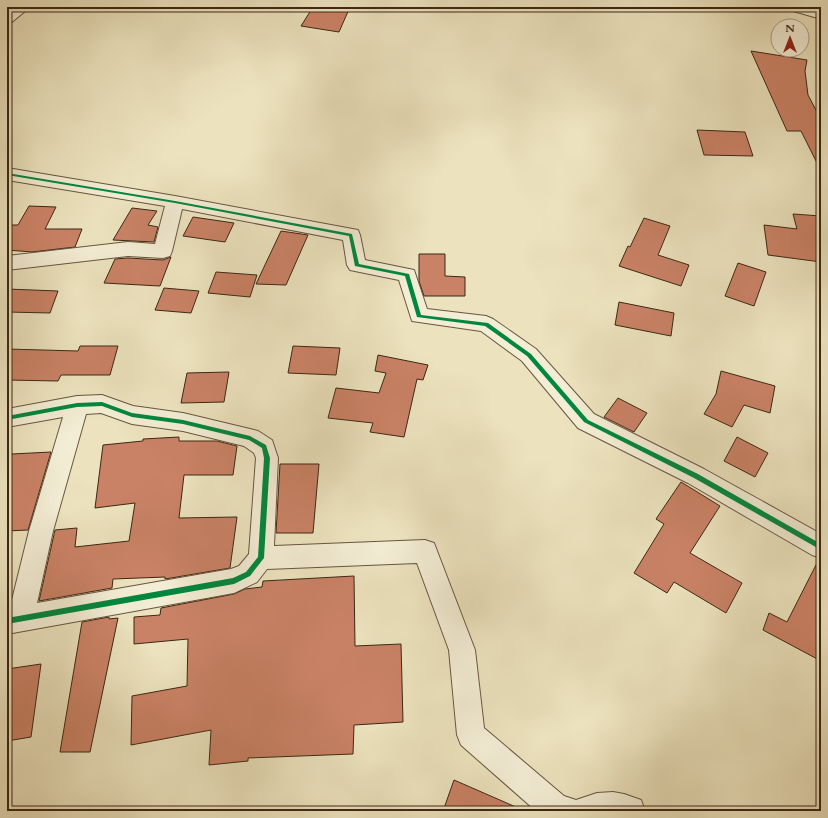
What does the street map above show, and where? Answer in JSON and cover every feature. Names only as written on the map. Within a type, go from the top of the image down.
[{"type":"street","points":[[7,19],[23,7]]},
{"type":"street","points":[[795,7],[821,15]]},
{"type":"street","points":[[7,174],[176,202],[351,235],[357,265],[407,275],[419,316],[486,324],[530,355],[586,420],[696,476],[821,547]]},
{"type":"street","points":[[7,263],[128,249],[163,251],[176,202]]},
{"type":"street","points":[[7,418],[77,405],[102,404],[132,415],[182,422],[250,438],[264,447],[267,458],[261,558],[248,574],[234,581],[13,620],[41,531],[77,405]]},
{"type":"street","points":[[261,558],[425,551],[462,650],[471,736],[559,810],[566,811]]},
{"type":"street","points":[[586,811],[607,806],[623,808],[630,811]]},
{"type":"building","points":[[313,7],[350,7],[339,32],[301,26]]},
{"type":"building","points":[[751,51],[770,54],[770,58],[795,58],[807,60],[805,71],[808,95],[817,112],[821,112],[821,171],[801,131],[787,131]]},
{"type":"building","points":[[697,130],[745,132],[753,156],[704,155]]},
{"type":"building","points":[[29,206],[56,207],[45,229],[82,229],[75,247],[32,252],[7,250],[7,225],[18,225]]},
{"type":"building","points":[[132,208],[157,211],[148,225],[158,227],[154,242],[113,240]]},
{"type":"building","points":[[793,214],[821,216],[821,262],[768,255],[764,225],[797,229]]},
{"type":"building","points":[[193,217],[234,223],[225,242],[183,236]]},
{"type":"building","points":[[644,218],[670,226],[658,255],[689,265],[681,286],[619,266],[628,246],[630,247]]},
{"type":"building","points":[[281,231],[308,235],[286,285],[256,284]]},
{"type":"building","points":[[419,254],[445,254],[445,276],[465,277],[465,296],[424,296],[419,281]]},
{"type":"building","points":[[171,257],[160,286],[104,283],[115,259],[128,258],[163,260]]},
{"type":"building","points":[[738,263],[766,272],[754,306],[725,296]]},
{"type":"building","points":[[216,272],[257,275],[250,297],[208,293]]},
{"type":"building","points":[[164,288],[199,291],[191,313],[155,310]]},
{"type":"building","points":[[7,289],[58,291],[50,313],[7,312]]},
{"type":"building","points":[[619,302],[674,313],[671,336],[615,325]]},
{"type":"building","points":[[80,346],[118,346],[110,375],[61,375],[58,381],[7,380],[7,349],[78,351]]},
{"type":"building","points":[[293,346],[340,348],[336,375],[288,373]]},
{"type":"building","points":[[378,355],[428,365],[423,380],[417,379],[404,437],[370,432],[373,423],[328,418],[336,388],[379,393],[386,373],[375,371]]},
{"type":"building","points":[[721,371],[775,386],[770,413],[744,405],[732,427],[704,414],[716,394]]},
{"type":"building","points":[[229,372],[224,402],[181,403],[187,373]]},
{"type":"building","points":[[618,398],[647,413],[634,432],[604,417]]},
{"type":"building","points":[[179,437],[179,441],[217,441],[237,446],[233,475],[184,475],[179,518],[237,517],[230,568],[165,579],[165,577],[113,579],[112,588],[39,601],[55,530],[77,528],[75,547],[129,541],[135,503],[95,508],[103,445],[143,441],[143,439]]},
{"type":"building","points":[[737,437],[768,453],[755,477],[724,461]]},
{"type":"building","points":[[51,452],[28,530],[7,531],[7,473],[12,454]]},
{"type":"building","points":[[280,464],[319,464],[313,533],[276,533]]},
{"type":"building","points":[[681,482],[720,506],[690,553],[742,583],[726,613],[674,582],[667,593],[634,573],[664,524],[656,519]]},
{"type":"building","points":[[819,559],[821,559],[821,661],[763,630],[769,613],[787,622]]},
{"type":"building","points":[[354,576],[355,646],[401,644],[403,722],[354,725],[353,754],[248,758],[248,761],[209,765],[211,730],[131,745],[132,696],[187,686],[188,639],[134,644],[134,617],[160,615],[161,608],[234,594],[245,589],[262,587],[263,581]]},
{"type":"building","points":[[109,617],[109,619],[118,618],[90,752],[60,752],[82,622]]},
{"type":"building","points":[[41,664],[31,737],[7,741],[7,669]]},
{"type":"building","points":[[454,780],[525,811],[443,811]]},
{"type":"cycle path","points":[[7,174],[175,202],[351,235],[357,265],[407,275],[419,316],[486,324],[529,355],[586,421],[696,476],[821,547]]},
{"type":"cycle path","points":[[7,418],[77,405],[102,404],[132,415],[183,422],[250,438],[264,447],[267,458],[261,558],[248,574],[234,581],[7,621]]}]
